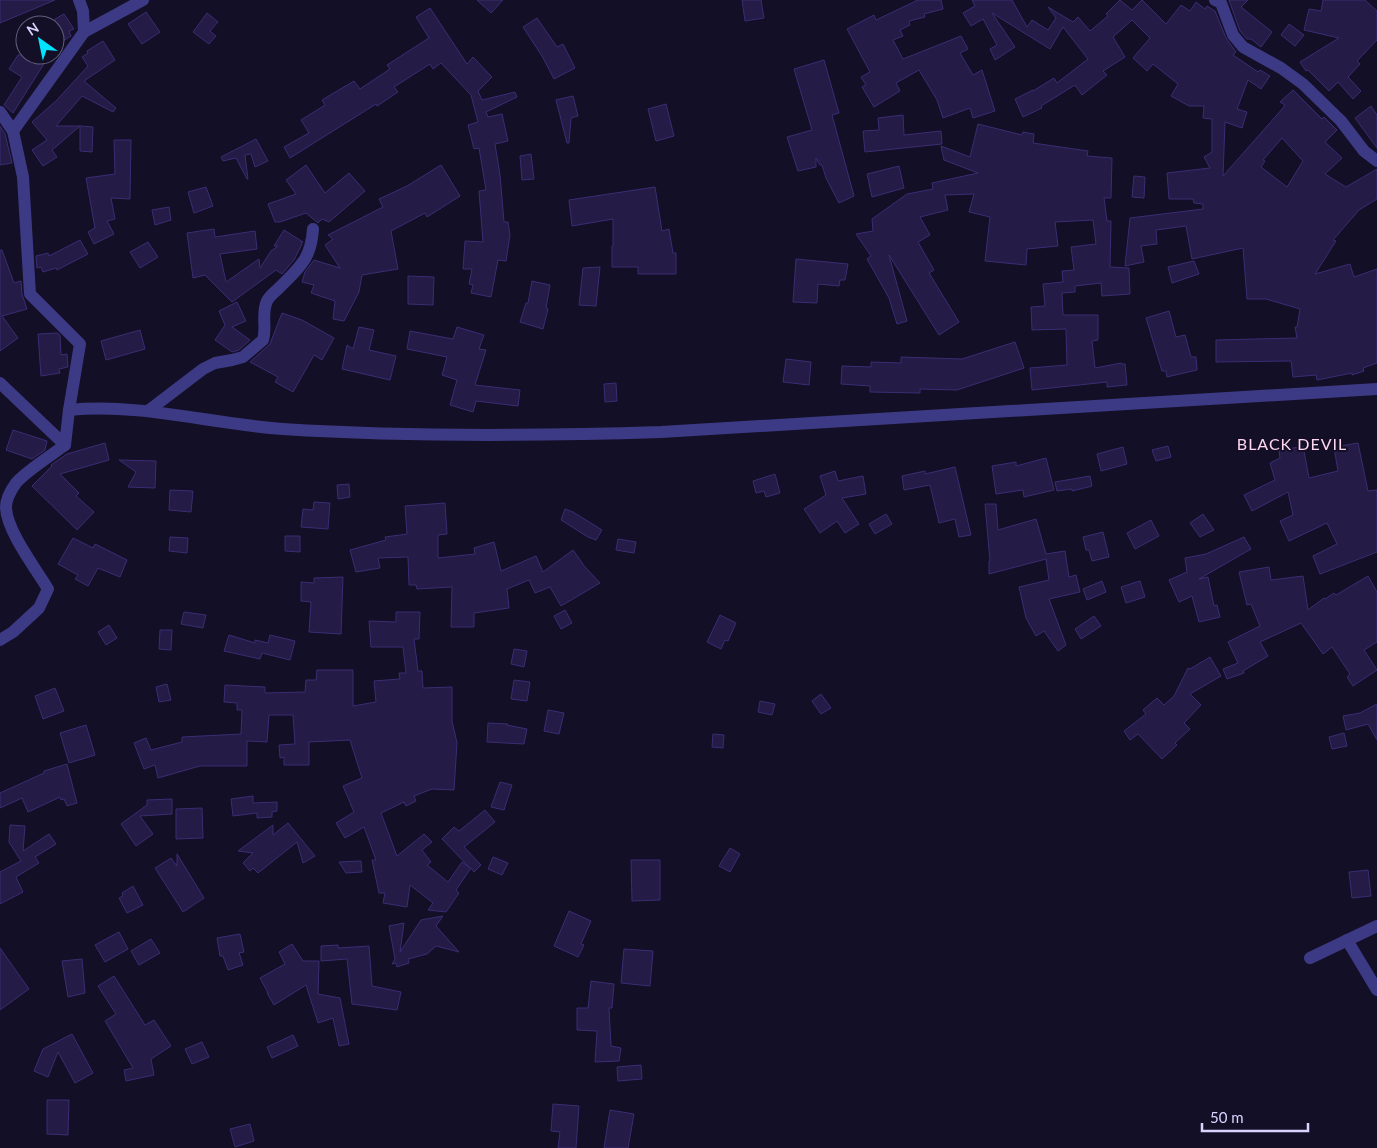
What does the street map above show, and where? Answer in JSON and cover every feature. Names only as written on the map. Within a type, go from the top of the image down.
[{"type":"street","points":[[78,0],[83,11],[84,32]]},
{"type":"street","points":[[13,132],[84,32],[143,0]]},
{"type":"street","points":[[1215,0],[1221,3],[1233,35],[1243,47],[1281,68],[1303,84],[1341,121],[1364,151],[1377,162]]},
{"type":"street","points":[[0,112],[13,132],[24,177],[30,294],[80,344],[65,445],[17,481],[8,495],[6,507],[9,522],[19,543],[48,589],[40,608],[13,632],[0,640]]},
{"type":"street","points":[[148,411],[203,369],[215,363],[243,357],[263,340],[265,305],[268,299],[309,254],[312,245],[313,228]]},
{"type":"street","points":[[0,383],[65,445]]},
{"type":"street","points":[[70,410],[89,408],[128,409],[252,426],[317,431],[452,435],[606,433],[670,431],[1377,390]]},
{"type":"street","points":[[1310,958],[1377,926]]},
{"type":"street","points":[[1347,940],[1377,990]]},
{"type":"building","points":[[0,0],[55,0],[15,15],[15,17],[0,23]]},
{"type":"building","points":[[477,0],[503,0],[491,13]]},
{"type":"building","points":[[742,0],[761,0],[764,18],[745,21]]},
{"type":"building","points":[[918,0],[941,0],[943,9],[924,14],[925,17],[909,21],[910,25],[900,30],[903,36],[893,40],[903,59],[961,36],[968,49],[960,53],[973,75],[982,70],[995,111],[973,118],[970,108],[943,118],[937,100],[919,70],[896,83],[900,91],[874,107],[862,87],[866,85],[861,77],[870,72],[847,29],[874,15],[876,20]]},
{"type":"building","points":[[972,0],[1012,0],[1027,27],[1032,20],[1048,30],[1056,18],[1048,7],[1073,22],[1078,17],[1090,31],[1108,16],[1106,14],[1120,0],[1132,10],[1142,0],[1166,24],[1181,5],[1190,11],[1196,2],[1205,9],[1207,6],[1215,11],[1226,38],[1236,52],[1233,55],[1258,72],[1260,70],[1270,76],[1261,89],[1248,80],[1237,109],[1247,112],[1242,128],[1225,122],[1223,176],[1283,108],[1285,105],[1280,102],[1293,90],[1322,119],[1324,117],[1337,130],[1325,142],[1342,158],[1325,174],[1346,187],[1377,169],[1377,199],[1359,210],[1333,240],[1336,241],[1315,274],[1350,264],[1354,277],[1377,269],[1377,363],[1363,368],[1364,371],[1352,375],[1352,373],[1317,380],[1316,375],[1293,377],[1291,361],[1216,362],[1216,340],[1297,338],[1295,327],[1297,327],[1300,309],[1266,299],[1247,299],[1243,248],[1192,259],[1186,226],[1156,230],[1157,244],[1141,246],[1144,262],[1125,266],[1130,218],[1203,209],[1203,204],[1194,203],[1193,199],[1169,199],[1167,173],[1210,168],[1204,157],[1212,152],[1212,119],[1203,118],[1204,106],[1189,106],[1171,96],[1178,84],[1153,64],[1147,71],[1133,58],[1150,38],[1132,20],[1113,37],[1125,57],[1103,71],[1107,75],[1082,95],[1075,85],[1041,106],[1042,108],[1023,117],[1015,99],[1054,78],[1057,83],[1088,59],[1063,27],[1050,49],[992,13],[1015,47],[995,60],[990,49],[997,45],[983,19],[971,26],[963,13],[975,6]],"holes":[[[1282,138],[1303,161],[1287,187],[1261,167],[1265,161],[1263,160]]]},
{"type":"building","points":[[1229,0],[1248,0],[1241,7],[1272,32],[1261,47],[1251,39],[1247,39],[1240,31]]},
{"type":"building","points":[[1323,0],[1365,0],[1377,11],[1377,40],[1357,61],[1360,64],[1348,77],[1361,91],[1353,99],[1338,82],[1329,91],[1308,70],[1306,71],[1300,62],[1339,38],[1304,30],[1309,9],[1321,11]]},
{"type":"building","points":[[430,8],[467,64],[473,57],[492,77],[478,91],[482,100],[515,92],[517,97],[486,112],[488,117],[502,114],[508,141],[495,144],[504,222],[508,222],[510,235],[506,261],[498,260],[491,297],[471,293],[473,285],[469,284],[472,269],[463,269],[465,241],[483,242],[479,191],[486,190],[479,148],[474,149],[468,125],[478,122],[471,95],[441,63],[433,69],[430,64],[394,87],[398,92],[290,158],[284,147],[309,133],[301,120],[325,105],[322,100],[354,81],[360,89],[390,69],[387,65],[429,38],[416,17]]},
{"type":"building","points":[[146,12],[160,32],[142,44],[128,24]]},
{"type":"building","points":[[207,13],[218,22],[210,31],[216,36],[209,44],[193,32]]},
{"type":"building","points":[[65,16],[74,29],[69,31],[71,36],[65,40]]},
{"type":"building","points":[[537,18],[557,47],[563,44],[575,68],[554,79],[523,27]]},
{"type":"building","points":[[1289,24],[1304,35],[1295,46],[1281,35]]},
{"type":"building","points":[[103,41],[115,60],[84,81],[116,108],[113,112],[82,96],[56,126],[80,126],[52,150],[57,157],[43,166],[32,150],[47,140],[32,122],[56,101],[88,66],[82,57],[88,53],[87,51]]},
{"type":"building","points":[[15,60],[15,65],[43,65],[13,113],[4,105],[22,77],[9,69]]},
{"type":"building","points":[[824,60],[839,113],[832,115],[854,196],[839,203],[826,178],[822,165],[820,165],[816,158],[816,167],[798,171],[787,137],[812,130],[794,69]]},
{"type":"building","points":[[573,96],[578,116],[571,118],[569,143],[567,143],[556,100]]},
{"type":"building","points":[[666,104],[674,136],[656,141],[648,109]]},
{"type":"building","points":[[1371,106],[1377,115],[1377,148],[1355,118]]},
{"type":"building","points":[[903,115],[904,135],[941,131],[942,144],[865,152],[863,131],[879,130],[878,118]]},
{"type":"building","points":[[978,124],[1022,135],[1023,132],[1034,134],[1033,143],[1088,151],[1087,156],[1112,158],[1111,198],[1104,198],[1107,221],[1111,221],[1110,267],[1129,268],[1130,294],[1102,296],[1101,283],[1075,286],[1075,292],[1062,293],[1063,315],[1098,315],[1098,340],[1092,341],[1095,368],[1121,363],[1125,364],[1127,385],[1107,387],[1107,382],[1032,390],[1030,368],[1067,365],[1066,329],[1032,330],[1031,307],[1045,306],[1043,284],[1063,282],[1062,271],[1074,270],[1071,247],[1096,244],[1093,220],[1055,222],[1058,246],[1027,249],[1026,265],[985,261],[990,217],[969,212],[974,194],[945,195],[948,210],[920,217],[930,235],[918,242],[934,270],[929,273],[959,322],[939,335],[889,255],[907,321],[897,324],[889,298],[867,259],[871,256],[856,234],[873,231],[872,219],[907,194],[933,189],[932,183],[978,173],[944,160],[941,146],[970,157]]},
{"type":"building","points":[[0,126],[5,134],[12,163],[0,165]]},
{"type":"building","points":[[80,126],[93,127],[92,152],[80,151]]},
{"type":"building","points":[[256,139],[268,161],[255,167],[251,154],[245,155],[247,179],[236,158],[223,161],[221,157]]},
{"type":"building","points":[[114,140],[131,140],[130,199],[111,198],[115,219],[107,221],[114,234],[94,244],[88,232],[95,228],[86,178],[115,174]]},
{"type":"building","points":[[531,154],[534,179],[522,180],[520,156]]},
{"type":"building","points":[[306,165],[325,193],[349,173],[365,191],[329,222],[322,219],[318,223],[306,213],[275,222],[268,204],[296,194],[286,180]]},
{"type":"building","points":[[441,165],[460,196],[427,217],[425,213],[391,231],[398,269],[362,275],[359,292],[344,321],[333,319],[335,301],[311,293],[314,285],[302,282],[305,272],[314,260],[340,268],[325,245],[333,239],[328,235],[383,207],[379,199],[407,186]]},
{"type":"building","points":[[899,166],[904,188],[872,197],[867,174]]},
{"type":"building","points":[[1134,176],[1145,177],[1144,198],[1132,197]]},
{"type":"building","points":[[206,187],[213,206],[194,213],[188,192]]},
{"type":"building","points":[[655,187],[662,231],[669,229],[673,253],[676,253],[676,274],[638,274],[638,267],[612,267],[613,219],[572,226],[569,200]]},
{"type":"building","points":[[169,207],[171,220],[155,225],[152,210]]},
{"type":"building","points":[[214,229],[215,237],[255,231],[257,249],[220,254],[226,282],[259,259],[260,268],[271,251],[278,246],[274,246],[284,230],[303,242],[301,242],[302,244],[294,260],[282,274],[276,270],[232,302],[205,275],[193,278],[187,233]]},
{"type":"building","points":[[80,240],[88,254],[57,270],[56,268],[43,272],[41,267],[37,268],[36,256],[48,253],[49,256]]},
{"type":"building","points":[[148,242],[158,257],[140,268],[130,252]]},
{"type":"building","points":[[0,250],[2,250],[14,283],[21,281],[22,294],[27,309],[2,316],[18,338],[0,351]]},
{"type":"building","points":[[796,259],[848,264],[845,280],[840,280],[839,286],[818,284],[817,303],[793,302]]},
{"type":"building","points":[[1194,261],[1199,274],[1172,283],[1168,267]]},
{"type":"building","points":[[600,267],[596,306],[579,305],[583,268]]},
{"type":"building","points":[[408,276],[434,277],[433,305],[408,304]]},
{"type":"building","points":[[532,281],[550,285],[546,308],[548,309],[543,329],[520,322],[526,303],[528,303]]},
{"type":"building","points":[[237,302],[246,321],[232,327],[250,340],[239,350],[232,352],[215,340],[225,325],[219,311]]},
{"type":"building","points":[[1169,311],[1176,337],[1185,335],[1191,357],[1196,357],[1197,370],[1167,377],[1166,371],[1162,371],[1146,318]]},
{"type":"building","points":[[282,313],[302,320],[334,338],[322,360],[314,355],[293,392],[275,382],[278,377],[250,362],[270,344]]},
{"type":"building","points":[[359,327],[374,330],[369,350],[396,356],[390,380],[342,369],[347,345],[353,349]]},
{"type":"building","points":[[457,327],[484,335],[479,349],[486,350],[475,385],[520,390],[518,406],[476,401],[473,412],[450,405],[457,380],[442,375],[447,357],[407,349],[410,331],[453,339]]},
{"type":"building","points":[[140,330],[145,349],[106,360],[101,341]]},
{"type":"building","points":[[57,333],[60,335],[61,355],[67,354],[68,367],[59,369],[60,373],[41,376],[38,334]]},
{"type":"building","points":[[1015,342],[1024,368],[957,390],[920,389],[920,393],[870,392],[870,386],[841,384],[842,366],[871,367],[871,362],[901,363],[901,357],[962,359]]},
{"type":"building","points":[[786,359],[811,362],[809,385],[783,382]]},
{"type":"building","points":[[616,383],[617,401],[605,402],[604,384]]},
{"type":"building","points":[[13,430],[47,441],[45,450],[32,459],[6,450]]},
{"type":"building","points":[[105,443],[109,460],[60,474],[79,493],[76,496],[94,512],[77,530],[32,486],[51,465],[67,454]]},
{"type":"building","points":[[1358,443],[1368,491],[1377,490],[1377,552],[1320,574],[1313,556],[1337,544],[1327,523],[1289,541],[1280,521],[1293,515],[1288,492],[1252,511],[1244,495],[1275,480],[1270,463],[1280,458],[1279,451],[1303,446],[1309,478],[1338,471],[1334,447]]},
{"type":"building","points":[[1168,446],[1171,457],[1156,461],[1152,450]]},
{"type":"building","points":[[1123,447],[1127,464],[1101,471],[1097,454]]},
{"type":"building","points":[[1046,458],[1054,490],[1024,497],[1023,490],[996,494],[992,466],[1016,462],[1016,466]]},
{"type":"building","points":[[119,460],[156,461],[155,488],[128,487],[136,472]]},
{"type":"building","points":[[955,467],[971,535],[959,537],[955,519],[939,523],[930,485],[904,490],[902,476],[925,471],[925,474]]},
{"type":"building","points":[[835,471],[838,481],[863,476],[866,494],[842,498],[859,524],[845,533],[837,521],[820,533],[804,509],[826,495],[820,476]]},
{"type":"building","points":[[775,474],[780,493],[766,497],[764,491],[756,493],[753,481]]},
{"type":"building","points":[[1090,476],[1092,486],[1072,491],[1072,489],[1057,491],[1055,482]]},
{"type":"building","points":[[349,484],[350,497],[338,499],[337,485]]},
{"type":"building","points":[[170,490],[193,491],[191,512],[169,510]]},
{"type":"building","points":[[314,502],[330,503],[328,529],[301,527],[303,509],[313,510]]},
{"type":"building","points":[[445,503],[447,534],[438,535],[438,558],[475,554],[474,548],[494,542],[501,571],[536,556],[543,572],[573,550],[600,583],[561,606],[550,587],[535,593],[529,580],[507,589],[509,608],[474,613],[474,627],[451,627],[452,587],[417,589],[416,585],[409,585],[408,557],[378,558],[380,568],[356,572],[350,550],[386,540],[385,537],[407,534],[405,506]]},
{"type":"building","points":[[985,504],[996,504],[998,530],[1036,519],[1046,554],[1065,551],[1069,577],[1076,575],[1080,592],[1049,599],[1066,645],[1058,651],[1044,631],[1036,636],[1026,618],[1019,587],[1049,580],[1046,559],[989,574],[990,561]]},
{"type":"building","points":[[565,509],[602,530],[596,540],[561,520]]},
{"type":"building","points":[[886,514],[892,524],[875,534],[869,524]]},
{"type":"building","points":[[1203,514],[1214,530],[1200,537],[1190,523]]},
{"type":"building","points":[[1151,520],[1159,536],[1135,549],[1127,533]]},
{"type":"building","points":[[1103,532],[1109,557],[1092,561],[1089,550],[1086,550],[1083,537]]},
{"type":"building","points":[[285,536],[300,536],[300,552],[285,551]]},
{"type":"building","points":[[170,537],[188,538],[187,553],[169,551]]},
{"type":"building","points":[[1244,537],[1251,549],[1199,579],[1208,577],[1214,606],[1217,605],[1220,617],[1199,622],[1192,596],[1179,602],[1169,580],[1187,572],[1185,558],[1206,554]]},
{"type":"building","points":[[73,538],[93,548],[95,544],[127,560],[120,577],[98,568],[88,586],[75,579],[78,575],[58,564]]},
{"type":"building","points":[[618,539],[636,542],[634,553],[616,550]]},
{"type":"building","points":[[1269,567],[1271,580],[1303,576],[1308,610],[1324,598],[1334,593],[1336,595],[1368,576],[1377,592],[1377,642],[1364,650],[1377,670],[1353,686],[1347,677],[1350,674],[1332,647],[1323,654],[1301,623],[1260,642],[1268,656],[1243,671],[1244,673],[1227,679],[1223,669],[1238,663],[1228,642],[1260,626],[1251,604],[1247,605],[1239,572]]},
{"type":"building","points":[[343,577],[341,634],[309,632],[311,602],[301,601],[301,582],[314,583],[314,578]]},
{"type":"building","points":[[1102,581],[1106,592],[1087,600],[1083,589]]},
{"type":"building","points":[[1140,581],[1145,597],[1126,603],[1121,587]]},
{"type":"building","points":[[565,610],[572,623],[561,629],[554,616]]},
{"type":"building","points":[[184,612],[206,615],[203,628],[181,624]]},
{"type":"building","points":[[396,612],[420,612],[419,639],[414,639],[418,671],[422,671],[423,688],[452,687],[452,721],[457,743],[454,790],[432,789],[414,796],[416,801],[406,806],[404,802],[381,813],[397,856],[424,834],[432,842],[422,850],[431,862],[427,865],[448,882],[462,862],[470,868],[442,839],[454,827],[459,831],[485,810],[495,822],[464,847],[481,865],[474,872],[471,868],[456,890],[459,893],[446,912],[428,910],[433,903],[410,885],[407,907],[383,903],[385,893],[379,893],[372,860],[376,860],[364,827],[345,838],[336,823],[354,812],[343,786],[362,778],[350,740],[309,742],[309,765],[284,765],[284,757],[280,758],[279,745],[295,744],[293,715],[269,715],[267,742],[247,741],[247,766],[200,766],[158,778],[155,765],[144,769],[134,743],[146,738],[151,750],[182,742],[182,737],[241,734],[242,710],[237,710],[237,703],[224,702],[225,685],[265,687],[265,693],[305,692],[306,680],[316,680],[317,670],[353,670],[353,706],[376,702],[374,681],[400,679],[399,673],[406,673],[403,647],[371,647],[369,621],[396,622]]},
{"type":"building","points":[[720,615],[736,623],[728,641],[725,640],[721,649],[707,642]]},
{"type":"building","points":[[1094,616],[1101,626],[1081,639],[1075,629]]},
{"type":"building","points":[[109,625],[117,638],[106,645],[98,632]]},
{"type":"building","points":[[160,630],[172,630],[171,650],[159,649]]},
{"type":"building","points":[[229,635],[255,643],[255,640],[268,643],[270,635],[295,641],[290,660],[262,653],[260,659],[224,651]]},
{"type":"building","points":[[514,649],[527,651],[524,667],[511,664]]},
{"type":"building","points":[[1210,657],[1221,676],[1190,694],[1201,705],[1184,723],[1190,729],[1175,743],[1177,745],[1162,759],[1138,734],[1130,740],[1124,731],[1146,714],[1143,710],[1157,698],[1164,705],[1174,696],[1188,668],[1190,669]]},
{"type":"building","points":[[514,680],[530,682],[527,701],[511,699]]},
{"type":"building","points":[[167,684],[171,700],[159,702],[156,687]]},
{"type":"building","points":[[55,688],[64,711],[43,719],[35,696]]},
{"type":"building","points":[[821,694],[831,708],[821,714],[812,701]]},
{"type":"building","points":[[760,701],[775,704],[772,715],[758,712]]},
{"type":"building","points":[[1377,704],[1377,740],[1368,724],[1346,730],[1343,716],[1360,713]]},
{"type":"building","points":[[548,710],[564,713],[559,734],[544,731]]},
{"type":"building","points":[[488,723],[508,724],[527,729],[524,744],[487,742]]},
{"type":"building","points":[[86,725],[95,755],[69,763],[60,733]]},
{"type":"building","points":[[1344,733],[1347,746],[1332,749],[1329,737]]},
{"type":"building","points":[[713,734],[724,735],[723,748],[712,747]]},
{"type":"building","points":[[67,764],[77,803],[67,806],[64,799],[61,800],[60,797],[28,812],[22,798],[0,808],[0,793],[44,773],[44,771]]},
{"type":"building","points":[[500,782],[512,785],[504,810],[491,807]]},
{"type":"building","points":[[253,796],[253,803],[277,802],[277,811],[272,812],[272,817],[257,818],[257,813],[233,816],[231,799]]},
{"type":"building","points":[[172,799],[172,814],[140,816],[153,834],[136,846],[121,824],[147,805],[147,800]]},
{"type":"building","points":[[202,808],[203,838],[176,839],[176,809]]},
{"type":"building","points":[[288,823],[315,856],[303,863],[297,842],[258,873],[253,868],[250,871],[243,863],[253,853],[238,851],[273,825],[273,835]]},
{"type":"building","points":[[10,825],[25,826],[23,851],[49,834],[56,844],[35,857],[39,863],[16,877],[23,892],[0,904],[0,872],[21,861],[9,842]]},
{"type":"building","points":[[730,848],[740,854],[730,872],[719,866]]},
{"type":"building","points":[[177,854],[204,898],[183,912],[155,868],[171,858],[177,866]]},
{"type":"building","points":[[493,857],[508,863],[502,875],[488,869]]},
{"type":"building","points":[[631,860],[660,860],[660,900],[632,901]]},
{"type":"building","points":[[361,861],[362,872],[346,873],[339,862]]},
{"type":"building","points":[[1368,870],[1371,896],[1352,898],[1349,872]]},
{"type":"building","points":[[133,886],[143,905],[127,913],[119,898],[123,896],[122,893]]},
{"type":"building","points":[[569,911],[591,921],[581,944],[584,945],[578,957],[554,946]]},
{"type":"building","points":[[443,916],[436,926],[459,952],[436,946],[427,954],[408,959],[409,963],[397,967],[396,963],[392,964],[395,959],[389,926],[404,923],[400,952],[421,920]]},
{"type":"building","points":[[119,932],[128,949],[105,962],[95,945]]},
{"type":"building","points":[[240,934],[244,952],[239,953],[243,965],[228,970],[223,956],[220,956],[217,938]]},
{"type":"building","points":[[151,939],[160,953],[139,965],[131,951]]},
{"type":"building","points":[[292,944],[303,961],[319,961],[318,994],[340,998],[349,1044],[339,1046],[333,1018],[318,1023],[306,985],[274,1005],[267,993],[260,978],[285,964],[279,952]]},
{"type":"building","points":[[338,945],[338,948],[369,946],[372,986],[401,992],[397,1010],[352,1004],[347,959],[321,961],[321,946]]},
{"type":"building","points":[[0,948],[29,989],[0,1010]]},
{"type":"building","points":[[624,949],[653,951],[650,986],[621,983]]},
{"type":"building","points":[[82,959],[85,993],[68,997],[62,961]]},
{"type":"building","points":[[114,976],[145,1025],[154,1020],[171,1046],[151,1059],[154,1075],[126,1081],[124,1070],[133,1068],[105,1021],[116,1014],[98,986]]},
{"type":"building","points":[[591,981],[614,984],[612,1008],[609,1008],[611,1046],[621,1048],[619,1061],[595,1062],[597,1031],[577,1030],[577,1008],[588,1008]]},
{"type":"building","points":[[72,1034],[93,1073],[75,1083],[58,1052],[48,1077],[34,1071],[43,1049]]},
{"type":"building","points":[[293,1035],[298,1046],[272,1058],[267,1047]]},
{"type":"building","points":[[202,1042],[209,1057],[192,1064],[185,1049]]},
{"type":"building","points":[[641,1065],[642,1079],[618,1081],[617,1067]]},
{"type":"building","points":[[47,1100],[69,1100],[68,1135],[47,1134]]},
{"type":"building","points":[[553,1104],[579,1106],[576,1148],[558,1148],[560,1132],[551,1131]]},
{"type":"building","points":[[610,1110],[634,1114],[628,1148],[604,1148]]},
{"type":"building","points":[[250,1124],[254,1141],[235,1147],[230,1129]]},
{"type":"district","name":"BLACK DEVIL","points":[[1292,443]]}]
